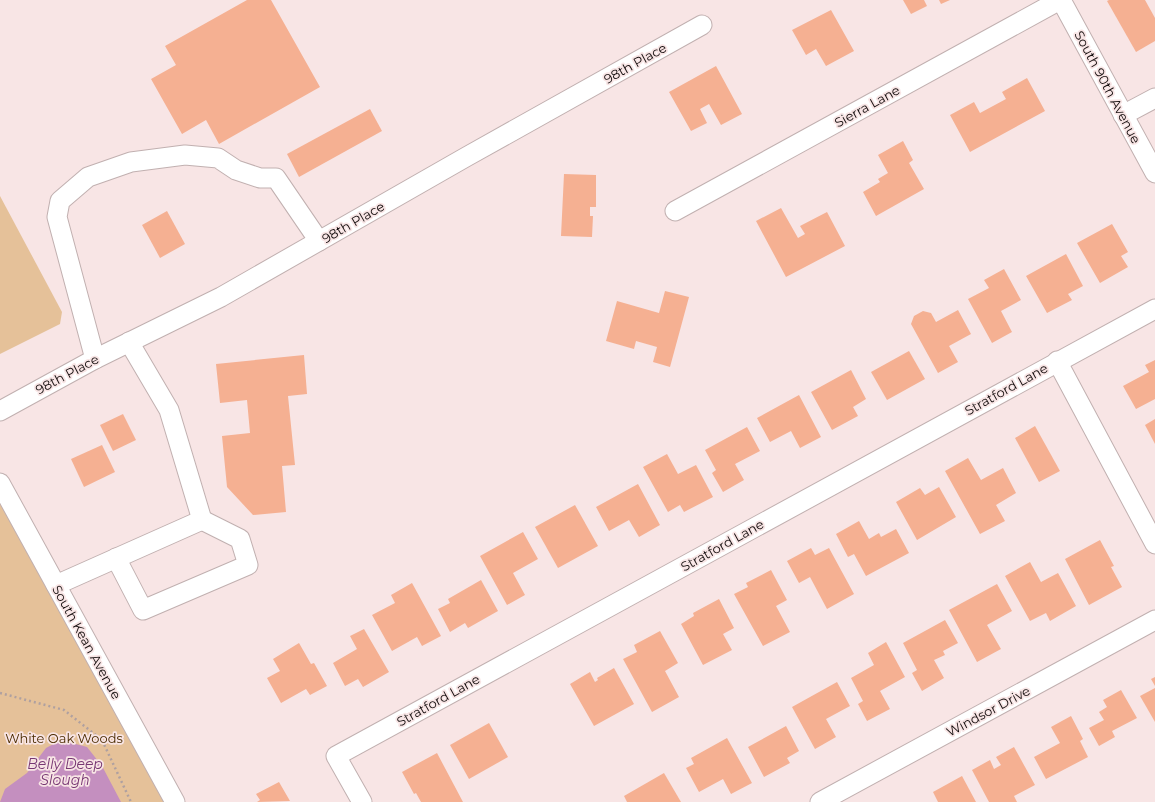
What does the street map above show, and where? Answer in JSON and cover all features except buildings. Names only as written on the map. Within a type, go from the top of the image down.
[{"type":"street","name":"South 90th Avenue","points":[[1060,0],[1155,174]]},
{"type":"street","name":"Sierra Lane","points":[[675,211],[1060,0]]},
{"type":"street","name":"98th Place","points":[[0,411],[95,359],[221,297],[702,25]]},
{"type":"street","points":[[1123,115],[1155,98]]},
{"type":"street","points":[[95,359],[57,217],[60,201],[88,177],[131,162],[185,155],[218,158],[236,170],[260,178],[276,178],[319,241]]},
{"type":"street","name":"Stratford Lane","points":[[362,802],[336,756],[1057,361],[1155,309]]},
{"type":"street","points":[[116,558],[143,610],[248,565],[240,539],[202,520],[169,410],[129,342]]},
{"type":"street","points":[[1057,361],[1155,544]]},
{"type":"street","name":"South Kean Avenue","points":[[0,482],[175,802]]},
{"type":"street","points":[[56,585],[202,520]]},
{"type":"street","name":"Windsor Drive","points":[[820,802],[1155,620]]},
{"type":"path","points":[[0,693],[64,710],[102,740],[131,802]]},
{"type":"green space","points":[[0,196],[62,312],[60,324],[0,354]]},
{"type":"green space","name":"White Oak Woods","points":[[0,484],[171,802],[0,802]]},
{"type":"water","name":"Belly Deep Slough","points":[[61,740],[87,747],[102,766],[121,802],[0,802],[5,789],[27,773],[46,748]]}]
